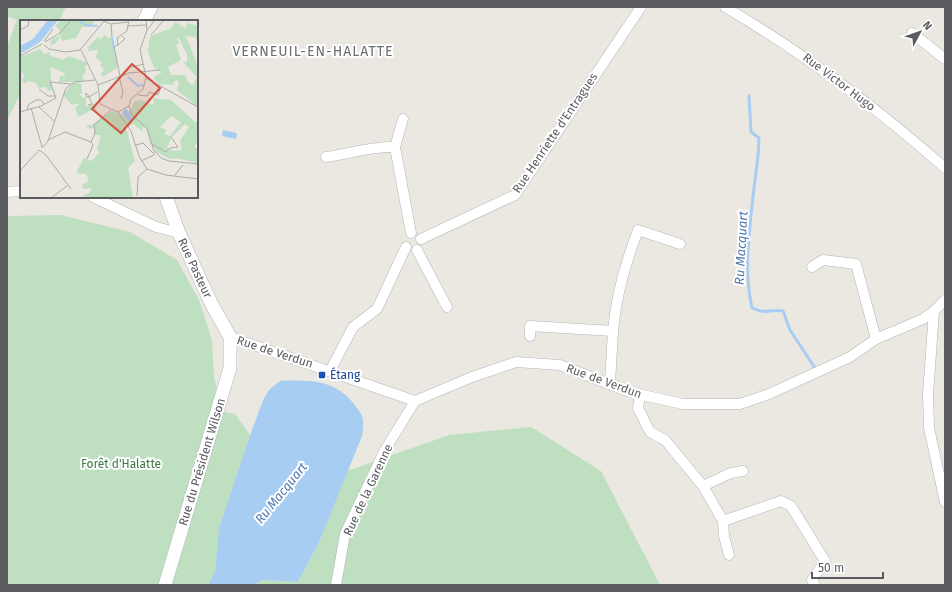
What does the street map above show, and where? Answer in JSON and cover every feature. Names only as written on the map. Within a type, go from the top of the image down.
[{"type":"street","points":[[144,20],[150,7]]},
{"type":"street","name":"Rue Henriette d'Entragues","points":[[421,239],[515,196],[641,7]]},
{"type":"street","name":"Rue Victor Hugo","points":[[726,7],[808,58],[907,134],[945,168]]},
{"type":"street","points":[[912,33],[945,59]]},
{"type":"street","points":[[403,119],[394,147],[411,233]]},
{"type":"street","points":[[326,157],[353,153],[378,146],[394,147]]},
{"type":"street","points":[[7,192],[20,191]]},
{"type":"street","points":[[95,198],[156,227],[179,233]]},
{"type":"street","name":"Rue Pasteur","points":[[166,198],[179,233],[211,303],[230,337]]},
{"type":"street","points":[[610,383],[615,306],[624,267],[638,230],[680,244]]},
{"type":"street","points":[[411,233],[418,235],[421,239],[422,244],[417,250]]},
{"type":"street","points":[[330,371],[353,326],[377,309],[406,247],[405,239],[411,233]]},
{"type":"street","points":[[406,247],[410,250],[417,250]]},
{"type":"street","points":[[417,250],[447,307]]},
{"type":"street","points":[[812,267],[823,260],[856,264],[876,339]]},
{"type":"street","name":"Rue de Verdun","points":[[230,337],[415,401],[472,377],[516,362],[560,365],[640,395],[683,404],[740,404],[769,394],[850,357],[876,339],[923,319],[945,300]]},
{"type":"street","points":[[934,311],[928,394],[929,428],[945,502]]},
{"type":"street","points":[[530,336],[530,326],[613,331]]},
{"type":"street","name":"Rue du Président Wilson","points":[[165,585],[230,368],[230,337]]},
{"type":"street","points":[[640,395],[638,408],[650,432],[665,440],[703,486],[723,521],[729,555]]},
{"type":"street","name":"Rue de la Garenne","points":[[336,585],[345,534],[385,450],[415,401]]},
{"type":"street","points":[[703,486],[730,473],[743,471]]},
{"type":"street","points":[[723,521],[781,501],[791,506],[825,561],[812,580],[815,585]]},
{"type":"green space","points":[[7,7],[66,7],[60,20],[20,20],[20,95],[7,120],[7,46],[17,20],[7,16]]},
{"type":"green space","name":"Forêt d'Halatte","points":[[61,215],[130,232],[177,260],[199,300],[212,340],[214,376],[221,411],[235,414],[250,435],[219,528],[215,571],[208,585],[7,585],[7,216]]},
{"type":"green space","points":[[531,427],[601,471],[660,585],[253,585],[263,580],[298,582],[320,540],[347,471],[449,435]]},
{"type":"water","points":[[223,130],[237,133],[236,139],[222,136]]},
{"type":"water","points":[[280,381],[311,381],[329,385],[338,390],[354,404],[361,414],[363,420],[362,436],[320,540],[298,582],[263,580],[253,585],[208,585],[215,571],[219,528],[250,435],[264,398],[270,389]]},
{"type":"waterway","name":"Ru Macquart","points":[[749,96],[751,132],[759,138],[748,248],[748,278],[752,308],[765,311],[783,311],[790,330],[815,368]]},
{"type":"place","name":"Étang","points":[[322,375]]},
{"type":"district","name":"VERNEUIL-EN-HALATTE","points":[[313,51]]}]
